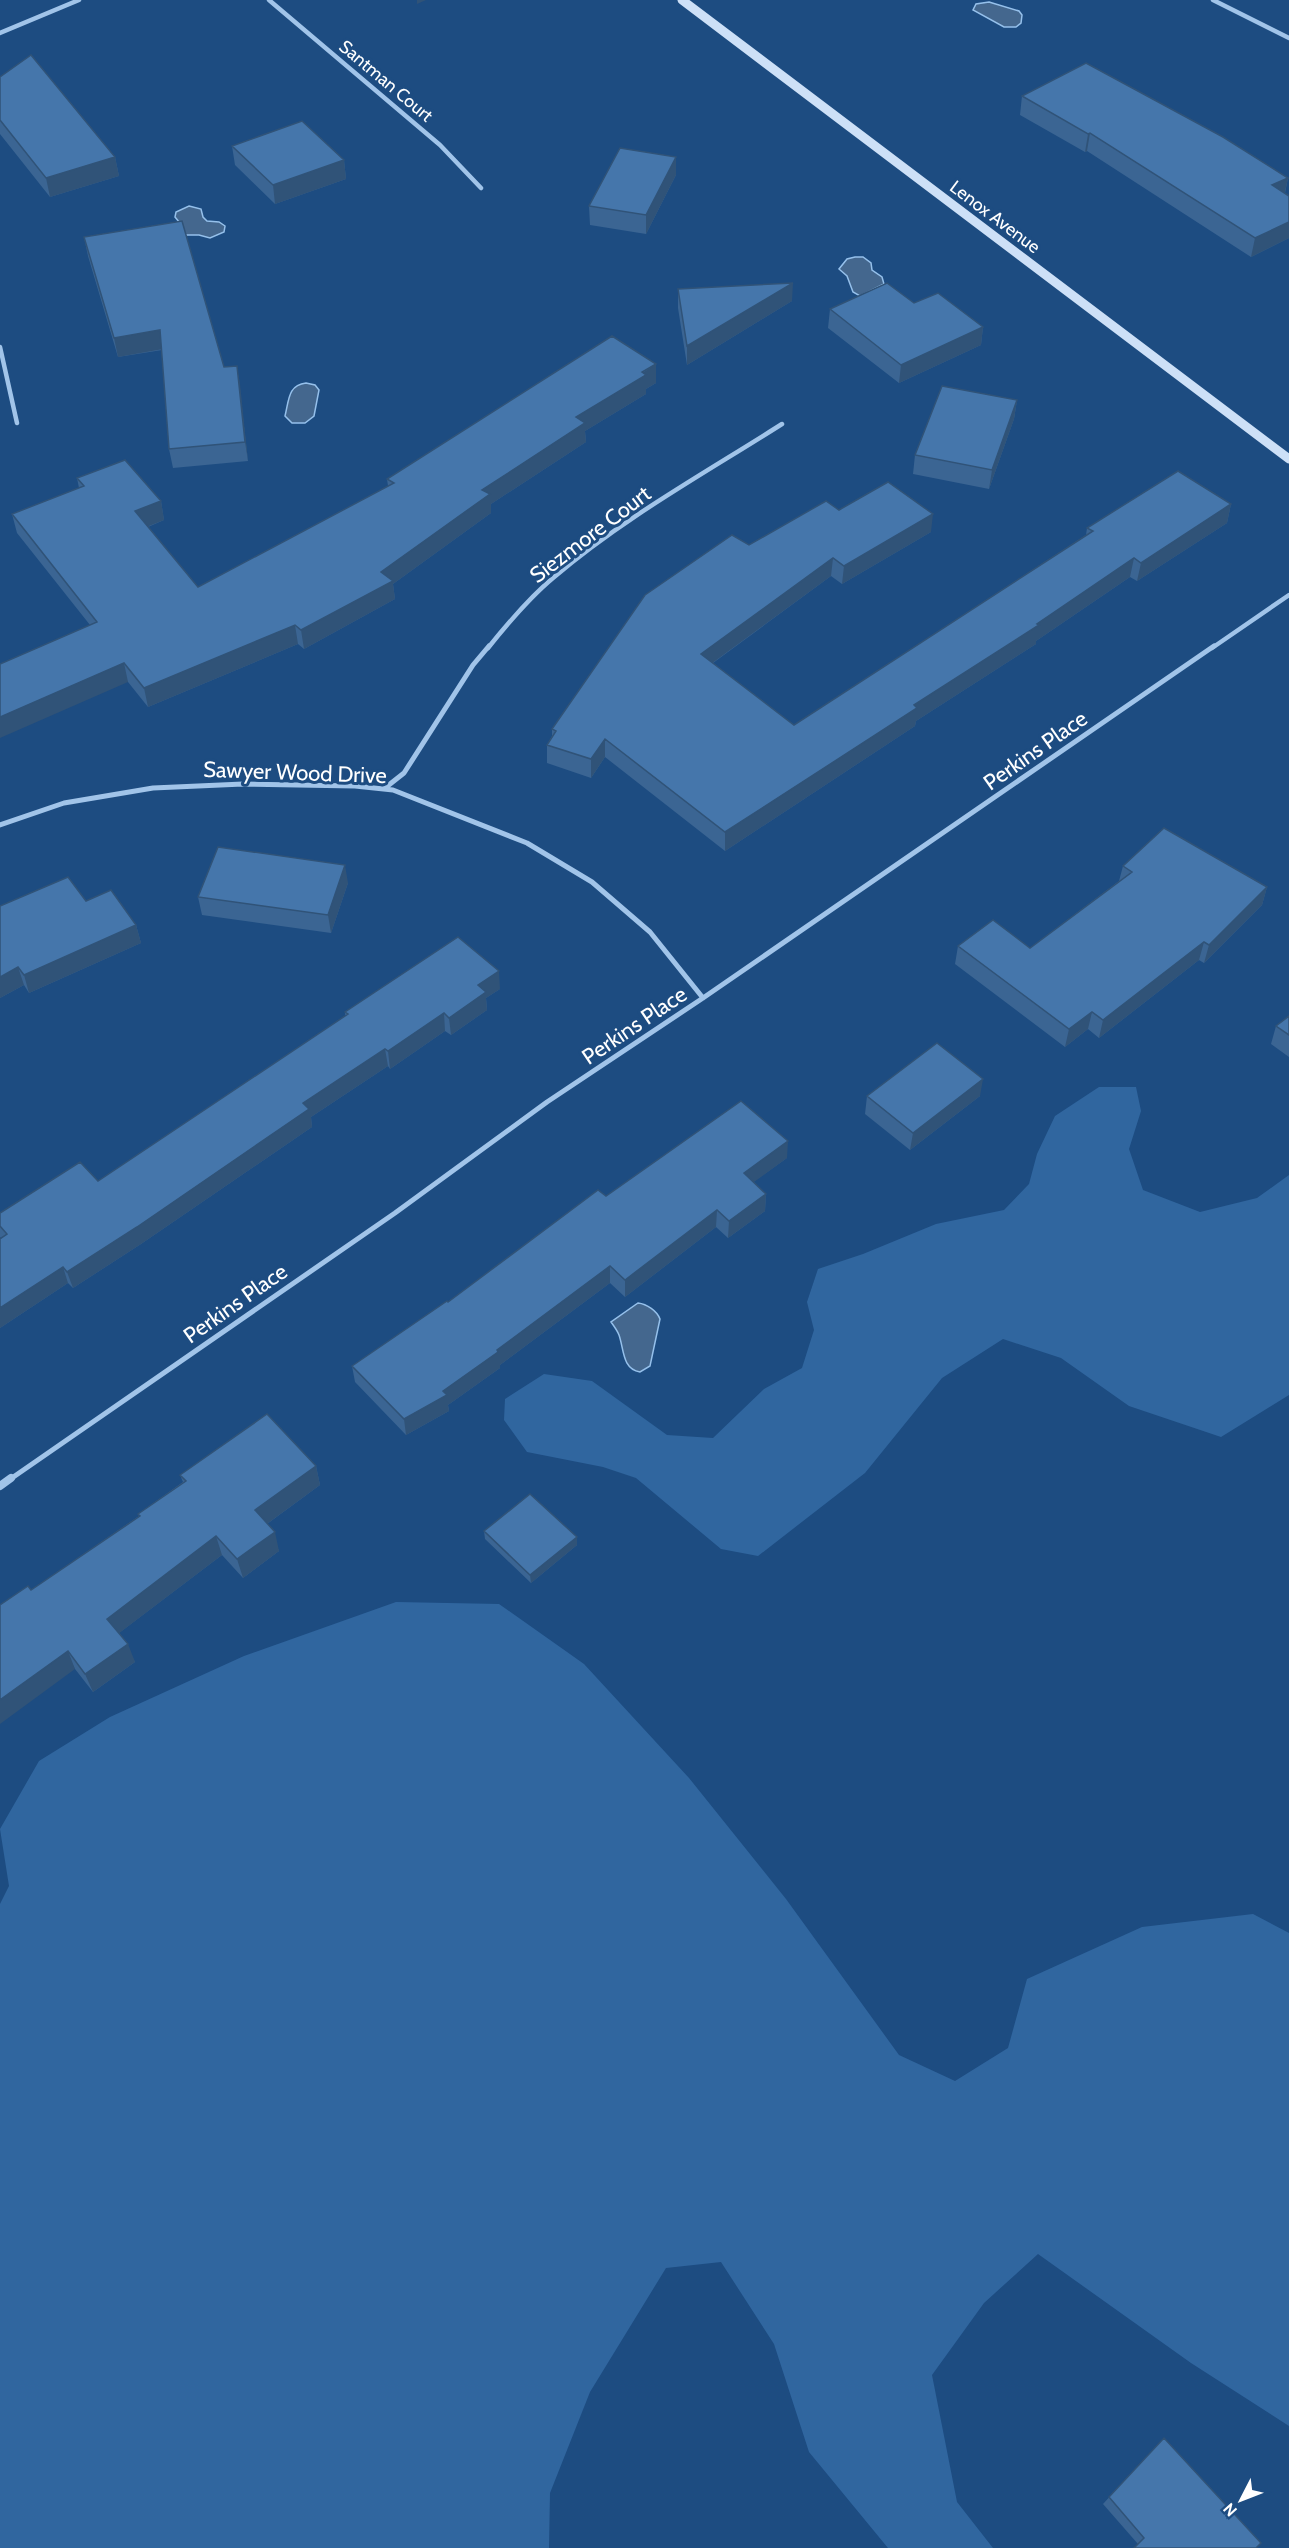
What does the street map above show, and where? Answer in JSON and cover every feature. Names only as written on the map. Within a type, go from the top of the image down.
[{"type":"street","points":[[0,33],[79,0]]},
{"type":"street","name":"Santman Court","points":[[269,0],[440,145],[481,188]]},
{"type":"street","name":"Lenox Avenue","points":[[682,0],[1289,459]]},
{"type":"street","points":[[1213,0],[1289,38]]},
{"type":"street","points":[[0,347],[17,423]]},
{"type":"street","name":"Siezmore Court","points":[[385,788],[404,773],[472,665],[518,612],[552,578],[618,528],[782,424]]},
{"type":"street","name":"Perkins Place","points":[[0,1486],[395,1213],[547,1102],[703,998],[1289,596]]},
{"type":"street","name":"Sawyer Wood Drive","points":[[0,825],[64,803],[137,789],[210,783],[385,788],[473,820],[537,848],[578,871],[616,899],[648,928],[673,956],[703,998]]},
{"type":"shaded area","points":[[989,2],[1019,11],[1022,15],[1021,23],[1016,27],[1004,27],[973,10],[976,4]]},
{"type":"shaded area","points":[[189,206],[201,209],[207,221],[219,222],[225,226],[224,232],[210,238],[199,235],[182,235],[180,223],[175,217],[176,212]]},
{"type":"shaded area","points":[[863,257],[871,263],[872,270],[882,277],[884,284],[860,296],[853,292],[847,276],[839,269],[847,259]]},
{"type":"shaded area","points":[[300,384],[315,385],[319,390],[314,416],[305,423],[292,423],[285,416],[290,394]]},
{"type":"shaded area","points":[[1099,1087],[1136,1087],[1141,1111],[1129,1149],[1143,1190],[1200,1212],[1257,1198],[1289,1175],[1289,1395],[1221,1437],[1129,1406],[1061,1358],[1003,1339],[942,1378],[865,1473],[758,1556],[721,1549],[636,1478],[603,1467],[527,1452],[504,1420],[505,1399],[544,1374],[592,1381],[667,1435],[713,1438],[764,1389],[802,1368],[814,1330],[807,1302],[818,1269],[863,1254],[936,1224],[1004,1210],[1029,1184],[1037,1154],[1055,1116]]},
{"type":"shaded area","points":[[638,1303],[651,1308],[660,1319],[650,1366],[640,1372],[627,1363],[619,1335],[611,1322]]},
{"type":"shaded area","points":[[396,1602],[499,1604],[584,1664],[689,1778],[786,1899],[899,2055],[955,2081],[1008,2048],[1027,1979],[1142,1927],[1253,1914],[1289,1933],[1289,2426],[1191,2363],[1038,2254],[984,2303],[932,2375],[957,2502],[993,2548],[888,2548],[809,2452],[774,2344],[721,2262],[666,2268],[590,2392],[550,2493],[549,2548],[0,2548],[0,1904],[9,1886],[0,1829],[39,1761],[110,1717],[244,1656]]},
{"type":"building","points":[[31,55],[115,157],[46,178],[0,120],[0,77]]},
{"type":"building","points":[[1086,63],[1223,137],[1288,178],[1272,185],[1289,196],[1289,222],[1255,238],[1090,133],[1088,134],[1022,96]]},
{"type":"building","points":[[302,121],[344,160],[273,185],[232,146]]},
{"type":"building","points":[[620,148],[676,157],[646,215],[589,206]]},
{"type":"building","points":[[182,221],[224,367],[237,366],[245,442],[169,449],[160,330],[114,338],[84,237]]},
{"type":"building","points":[[793,283],[687,346],[678,289]]},
{"type":"building","points":[[887,283],[914,303],[938,293],[983,327],[901,365],[830,309]]},
{"type":"building","points":[[612,336],[656,364],[642,372],[646,375],[576,417],[585,423],[482,490],[490,494],[381,572],[393,581],[301,630],[295,625],[144,688],[124,663],[0,717],[0,664],[97,622],[12,514],[84,486],[77,478],[125,460],[161,501],[135,511],[198,587],[394,483],[387,479]]},
{"type":"building","points":[[942,386],[1017,400],[992,470],[915,455]]},
{"type":"building","points":[[1178,471],[1231,504],[1141,563],[1134,558],[1037,624],[1039,625],[914,705],[917,708],[725,832],[605,739],[591,759],[547,745],[556,731],[552,729],[645,595],[732,535],[749,545],[826,501],[839,510],[888,482],[933,514],[844,566],[833,558],[701,654],[794,725],[1093,531],[1087,528]]},
{"type":"building","points":[[1164,828],[1267,887],[1209,945],[1204,942],[1103,1020],[1092,1012],[1069,1029],[958,946],[993,920],[1030,948],[1132,872],[1123,866]]},
{"type":"building","points":[[218,847],[345,865],[328,915],[198,897]]},
{"type":"building","points":[[68,877],[86,901],[111,890],[136,925],[24,975],[18,967],[0,977],[0,906]]},
{"type":"building","points":[[458,937],[499,971],[478,985],[486,992],[449,1018],[444,1013],[388,1051],[385,1049],[303,1103],[309,1109],[137,1227],[67,1272],[63,1267],[0,1308],[0,1239],[7,1234],[0,1226],[0,1213],[80,1162],[98,1181],[348,1014],[345,1012]]},
{"type":"building","points":[[1289,1016],[1289,1035],[1276,1026]]},
{"type":"building","points":[[937,1043],[983,1079],[913,1133],[867,1096]]},
{"type":"building","points":[[741,1101],[788,1141],[744,1173],[766,1194],[729,1221],[717,1210],[625,1280],[610,1266],[443,1391],[447,1395],[404,1419],[352,1366],[448,1302],[598,1190],[606,1196]]},
{"type":"building","points":[[267,1414],[316,1466],[255,1510],[275,1532],[237,1559],[216,1536],[107,1619],[128,1644],[85,1674],[68,1651],[0,1700],[0,1605],[28,1586],[31,1590],[140,1516],[138,1514],[186,1481],[180,1475]]},
{"type":"building","points":[[530,1494],[577,1537],[530,1575],[484,1531]]},
{"type":"building","points":[[1164,2438],[1261,2543],[1256,2548],[1134,2548],[1144,2538],[1109,2497]]}]
